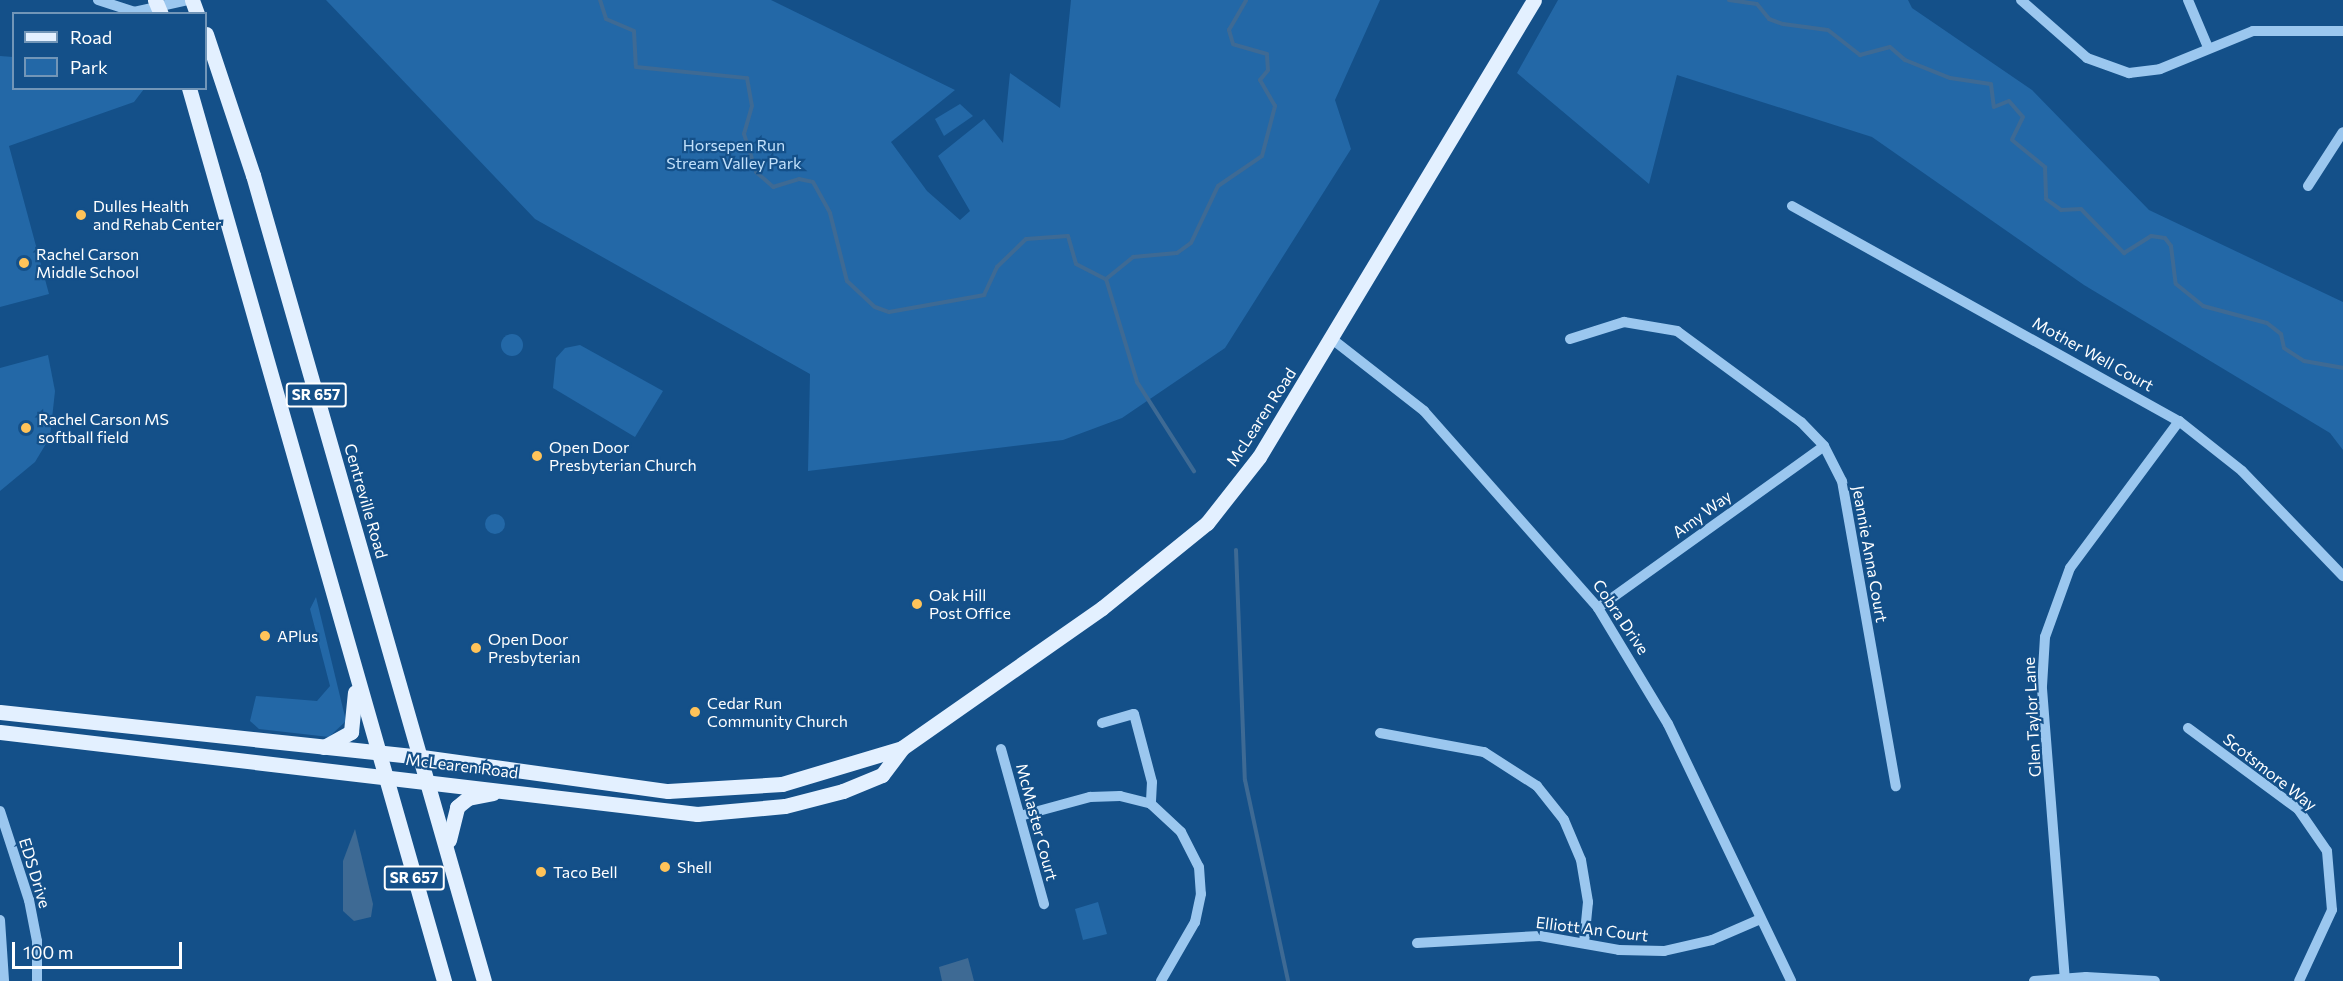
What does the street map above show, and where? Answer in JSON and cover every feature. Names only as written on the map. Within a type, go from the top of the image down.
[{"type":"main road","name":"McLearen Road","points":[[0,712],[379,755],[422,757],[697,792],[807,779],[902,748],[1025,663],[1194,536],[1259,457],[1534,0]]},
{"type":"main road","name":"Centreville Road","points":[[207,37],[250,165],[422,757],[484,981]]},
{"type":"main road","name":"SR 657","points":[[190,90],[444,981]]},
{"type":"main road","points":[[320,748],[334,745],[351,732],[356,716],[354,668]]},
{"type":"main road","name":"McLearen Road","points":[[0,732],[428,779],[666,813],[785,806],[882,775],[902,748]]},
{"type":"main road","points":[[449,855],[448,828],[458,807],[468,798],[522,792]]},
{"type":"street","points":[[98,0],[120,11],[158,7],[190,0]]},
{"type":"street","points":[[2021,0],[2087,58],[2113,70],[2160,69],[2207,45],[2274,28],[2343,31]]},
{"type":"street","points":[[2188,0],[2207,45]]},
{"type":"street","points":[[2308,186],[2343,132]]},
{"type":"street","name":"Mother Well Court","points":[[1792,207],[2179,421],[2242,471],[2343,576]]},
{"type":"street","name":"Jeannie Anna Court","points":[[1570,339],[1624,322],[1677,331],[1801,422],[1824,446],[1842,481],[1896,786]]},
{"type":"street","name":"Cobra Drive","points":[[1332,339],[1424,411],[1598,608],[1668,724],[1758,920],[1791,981]]},
{"type":"street","name":"Glen Taylor Lane","points":[[2064,979],[2042,686],[2045,637],[2070,568],[2179,421]]},
{"type":"street","name":"Amy Way","points":[[1598,608],[1824,446]]},
{"type":"street","points":[[1102,723],[1134,714],[1152,782],[1151,804]]},
{"type":"street","name":"Scotsmore Way","points":[[2188,728],[2298,809],[2327,851],[2332,910],[2299,981]]},
{"type":"street","points":[[1380,733],[1474,749],[1537,786],[1564,820],[1581,860],[1588,902],[1584,943]]},
{"type":"street","name":"McMaster Court","points":[[1001,749],[1044,904]]},
{"type":"street","points":[[1020,816],[1105,795],[1151,804],[1189,843],[1202,881],[1195,922],[1161,981]]},
{"type":"street","name":"EDS Drive","points":[[0,811],[29,900],[37,981]]},
{"type":"street","points":[[0,920],[4,981]]},
{"type":"street","name":"Elliott An Court","points":[[1417,943],[1510,935],[1664,951],[1712,940],[1758,920]]},
{"type":"street","points":[[2034,981],[2064,979],[2155,981]]},
{"type":"green space","name":"Horsepen Run Stream Valley Park","points":[[326,0],[771,0],[955,90],[891,142],[927,191],[960,220],[970,211],[938,156],[984,119],[1003,143],[1010,73],[1060,108],[1071,0],[1380,0],[1335,100],[1351,149],[1225,348],[1122,418],[1063,440],[808,471],[810,374],[535,219]]},
{"type":"green space","points":[[1558,0],[1908,0],[1912,8],[2032,90],[2149,210],[2343,302],[2343,450],[2330,433],[2084,285],[1872,137],[1677,75],[1649,184],[1517,73]]},
{"type":"green space","points":[[0,56],[12,57],[12,90],[143,90],[134,102],[9,146],[49,294],[0,307]]},
{"type":"green space","points":[[960,104],[973,116],[944,136],[935,119]]},
{"type":"green space","points":[[512,334],[520,337],[523,345],[520,353],[512,356],[504,353],[501,345],[504,337]]},
{"type":"green space","points":[[580,345],[663,391],[635,437],[553,388],[556,358],[565,348]]},
{"type":"green space","name":"Rachel Carson MS softball field","points":[[48,355],[55,391],[50,437],[35,462],[0,491],[0,368]]},
{"type":"green space","points":[[495,514],[502,517],[505,524],[502,531],[495,534],[488,531],[485,524],[488,517]]},
{"type":"green space","points":[[316,597],[346,721],[329,737],[259,729],[250,721],[256,696],[317,701],[330,686],[310,609]]},
{"type":"green space","points":[[1098,902],[1107,934],[1083,940],[1075,909]]},
{"type":"shaded area","points":[[355,829],[373,904],[371,917],[354,921],[343,911],[343,861]]},
{"type":"shaded area","points":[[968,958],[974,981],[942,981],[939,967]]},
{"type":"waterway","points":[[600,0],[606,19],[634,31],[636,67],[747,78],[752,106],[744,134],[756,172],[773,187],[799,179],[813,182],[830,213],[847,281],[875,307],[889,312],[984,295],[997,267],[1026,239],[1068,236],[1076,264],[1106,279],[1133,257],[1177,253],[1191,243],[1218,186],[1262,156],[1275,106],[1260,80],[1268,70],[1267,54],[1233,44],[1229,30],[1246,0]]},
{"type":"waterway","points":[[1729,0],[1757,4],[1769,19],[1783,24],[1828,30],[1860,55],[1890,47],[1905,60],[1950,78],[1991,84],[1994,107],[2009,101],[2023,117],[2012,140],[2045,167],[2046,199],[2061,210],[2081,209],[2124,253],[2151,236],[2165,238],[2171,246],[2176,284],[2203,306],[2267,323],[2281,334],[2284,348],[2304,361],[2343,368]]},
{"type":"waterway","points":[[1106,279],[1137,382],[1194,471]]},
{"type":"waterway","points":[[1236,550],[1245,780],[1288,981]]},
{"type":"place","name":"Dulles Health and Rehab Center","points":[[81,215]]},
{"type":"place","name":"Rachel Carson Middle School","points":[[24,263]]},
{"type":"place","name":"Rachel Carson MS softball field","points":[[26,428]]},
{"type":"place","name":"Open Door Presbyterian Church","points":[[537,456]]},
{"type":"place","name":"Oak Hill Post Office","points":[[917,604]]},
{"type":"place","name":"APlus","points":[[265,636]]},
{"type":"place","name":"Open Door Presbyterian","points":[[476,648]]},
{"type":"place","name":"Cedar Run Community Church","points":[[695,712]]},
{"type":"place","name":"Shell","points":[[665,867]]},
{"type":"place","name":"Taco Bell","points":[[541,872]]}]
